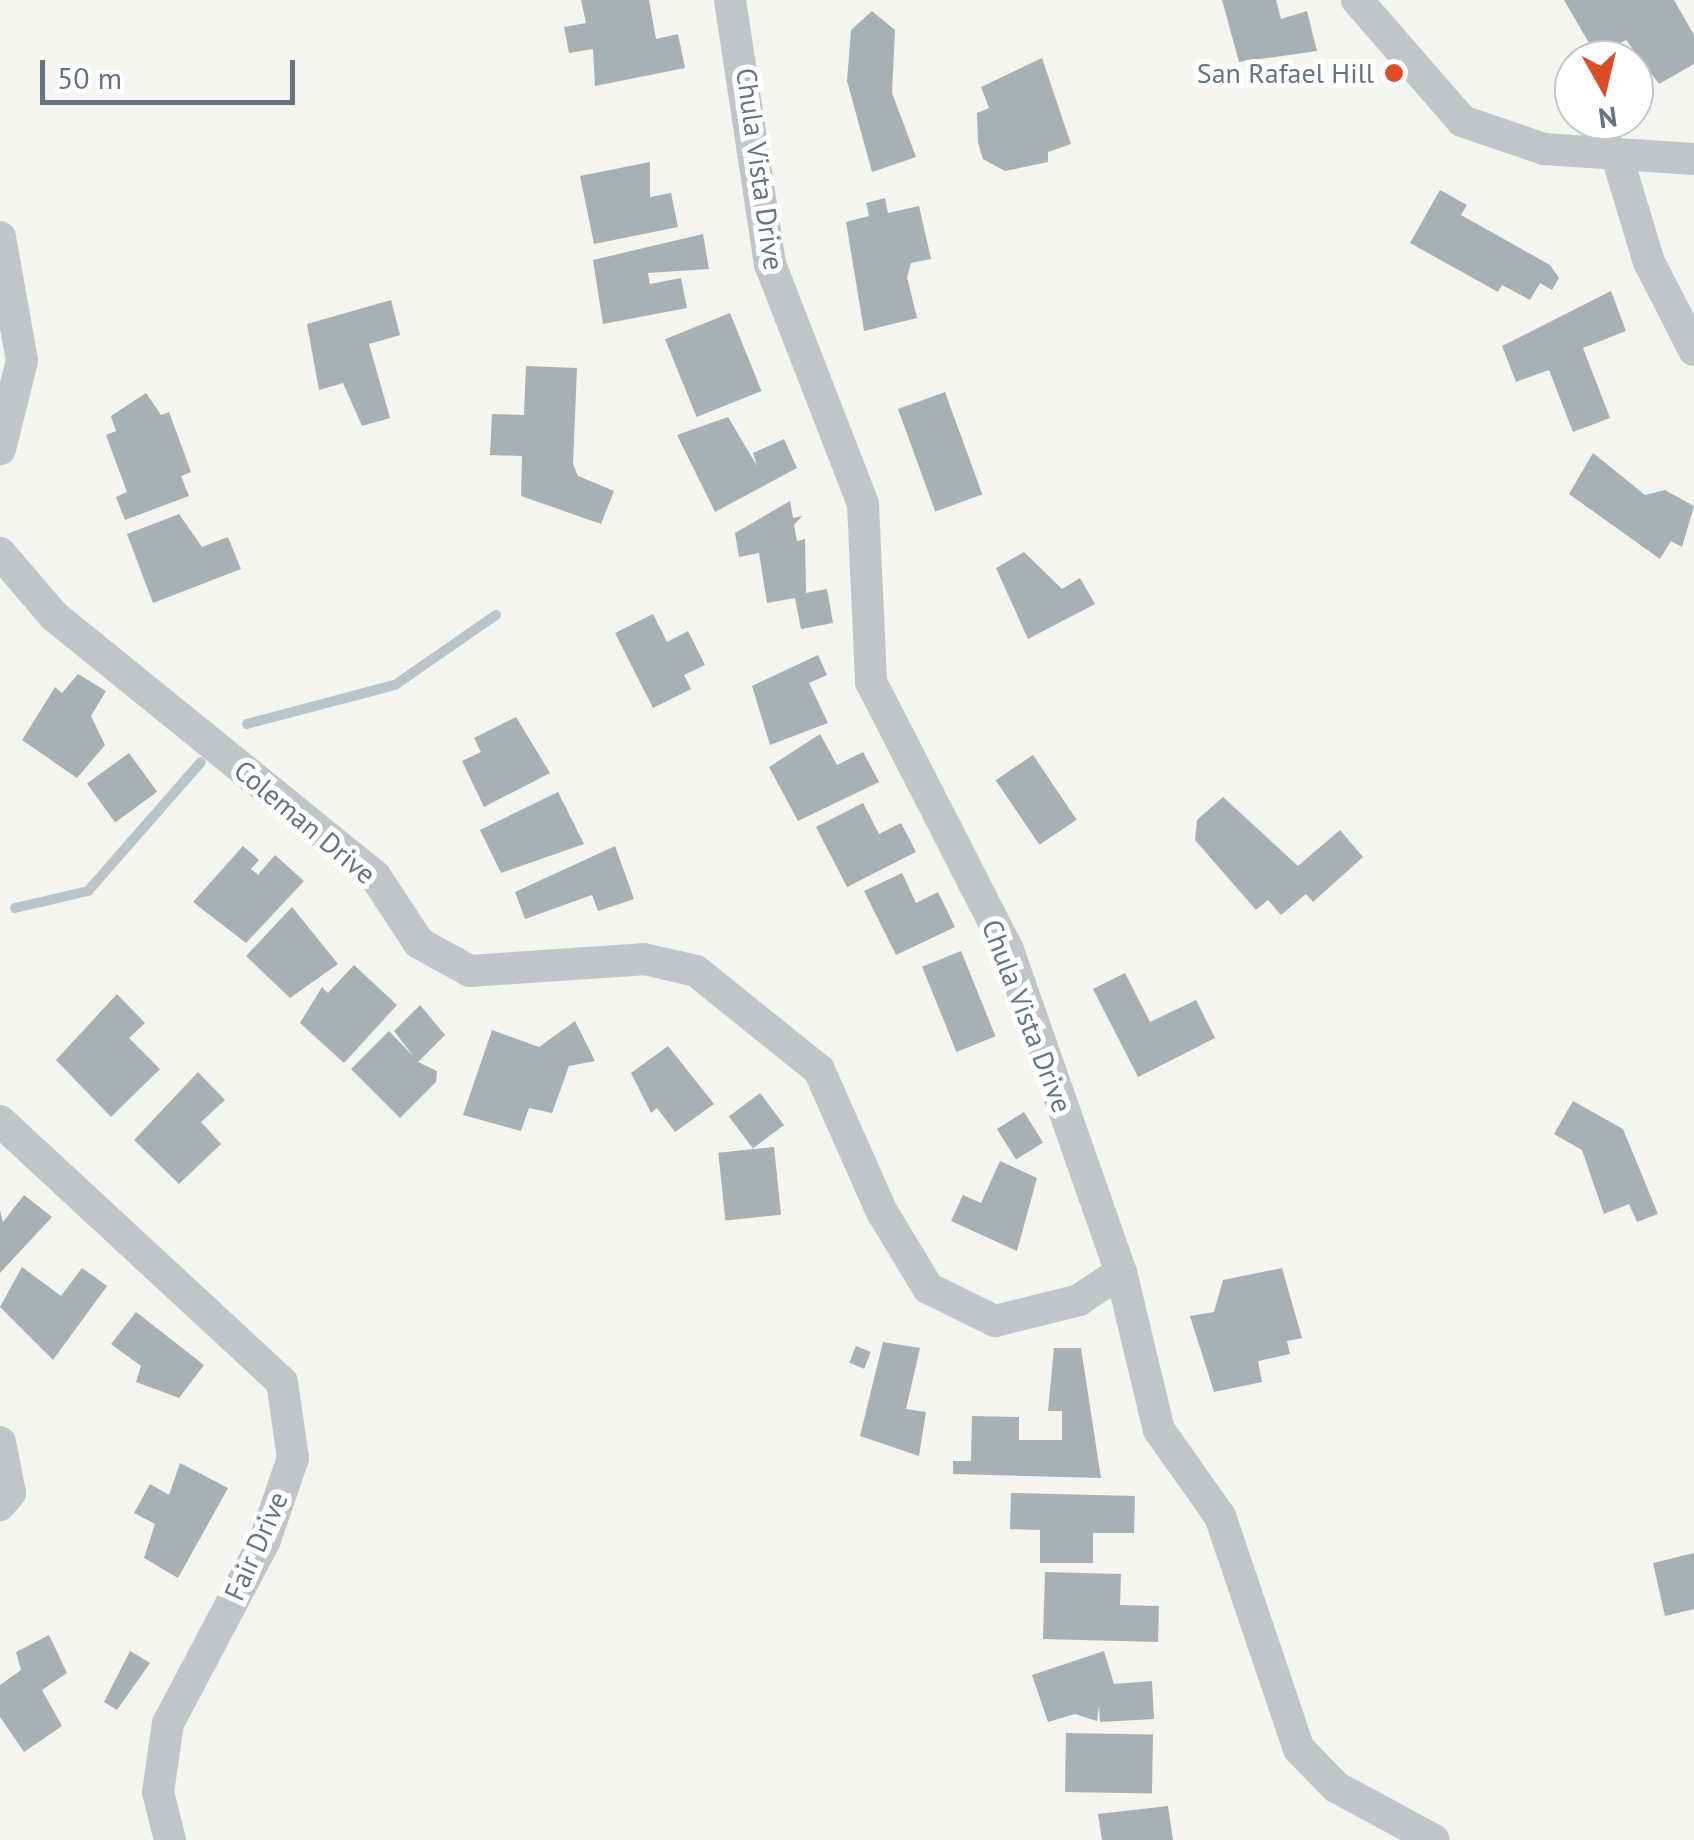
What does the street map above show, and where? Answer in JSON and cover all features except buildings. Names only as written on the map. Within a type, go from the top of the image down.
[{"type":"street","name":"Chula Vista Drive","points":[[730,0],[770,264],[863,504],[871,682],[1008,950],[1121,1272],[1158,1430],[1220,1516],[1299,1749],[1336,1787],[1434,1840]]},
{"type":"street","points":[[1357,0],[1462,121],[1544,149],[1694,159]]},
{"type":"street","points":[[1616,153],[1649,262],[1694,350]]},
{"type":"street","points":[[0,237],[11,366],[0,448]]},
{"type":"street","name":"Coleman Drive","points":[[0,553],[54,616],[375,876],[419,944],[470,971],[644,959],[696,970],[819,1070],[882,1212],[928,1288],[995,1321],[1080,1300],[1121,1272]]},
{"type":"street","name":"Fair Drive","points":[[0,1122],[282,1382],[292,1458],[282,1491],[168,1723],[158,1792],[170,1840]]},
{"type":"street","points":[[0,1442],[10,1493],[0,1504]]},
{"type":"waterway","points":[[247,724],[395,685],[496,615]]},
{"type":"waterway","points":[[15,908],[88,891],[201,762]]},
{"type":"place","name":"San Rafael Hill","points":[[1394,73]]}]
